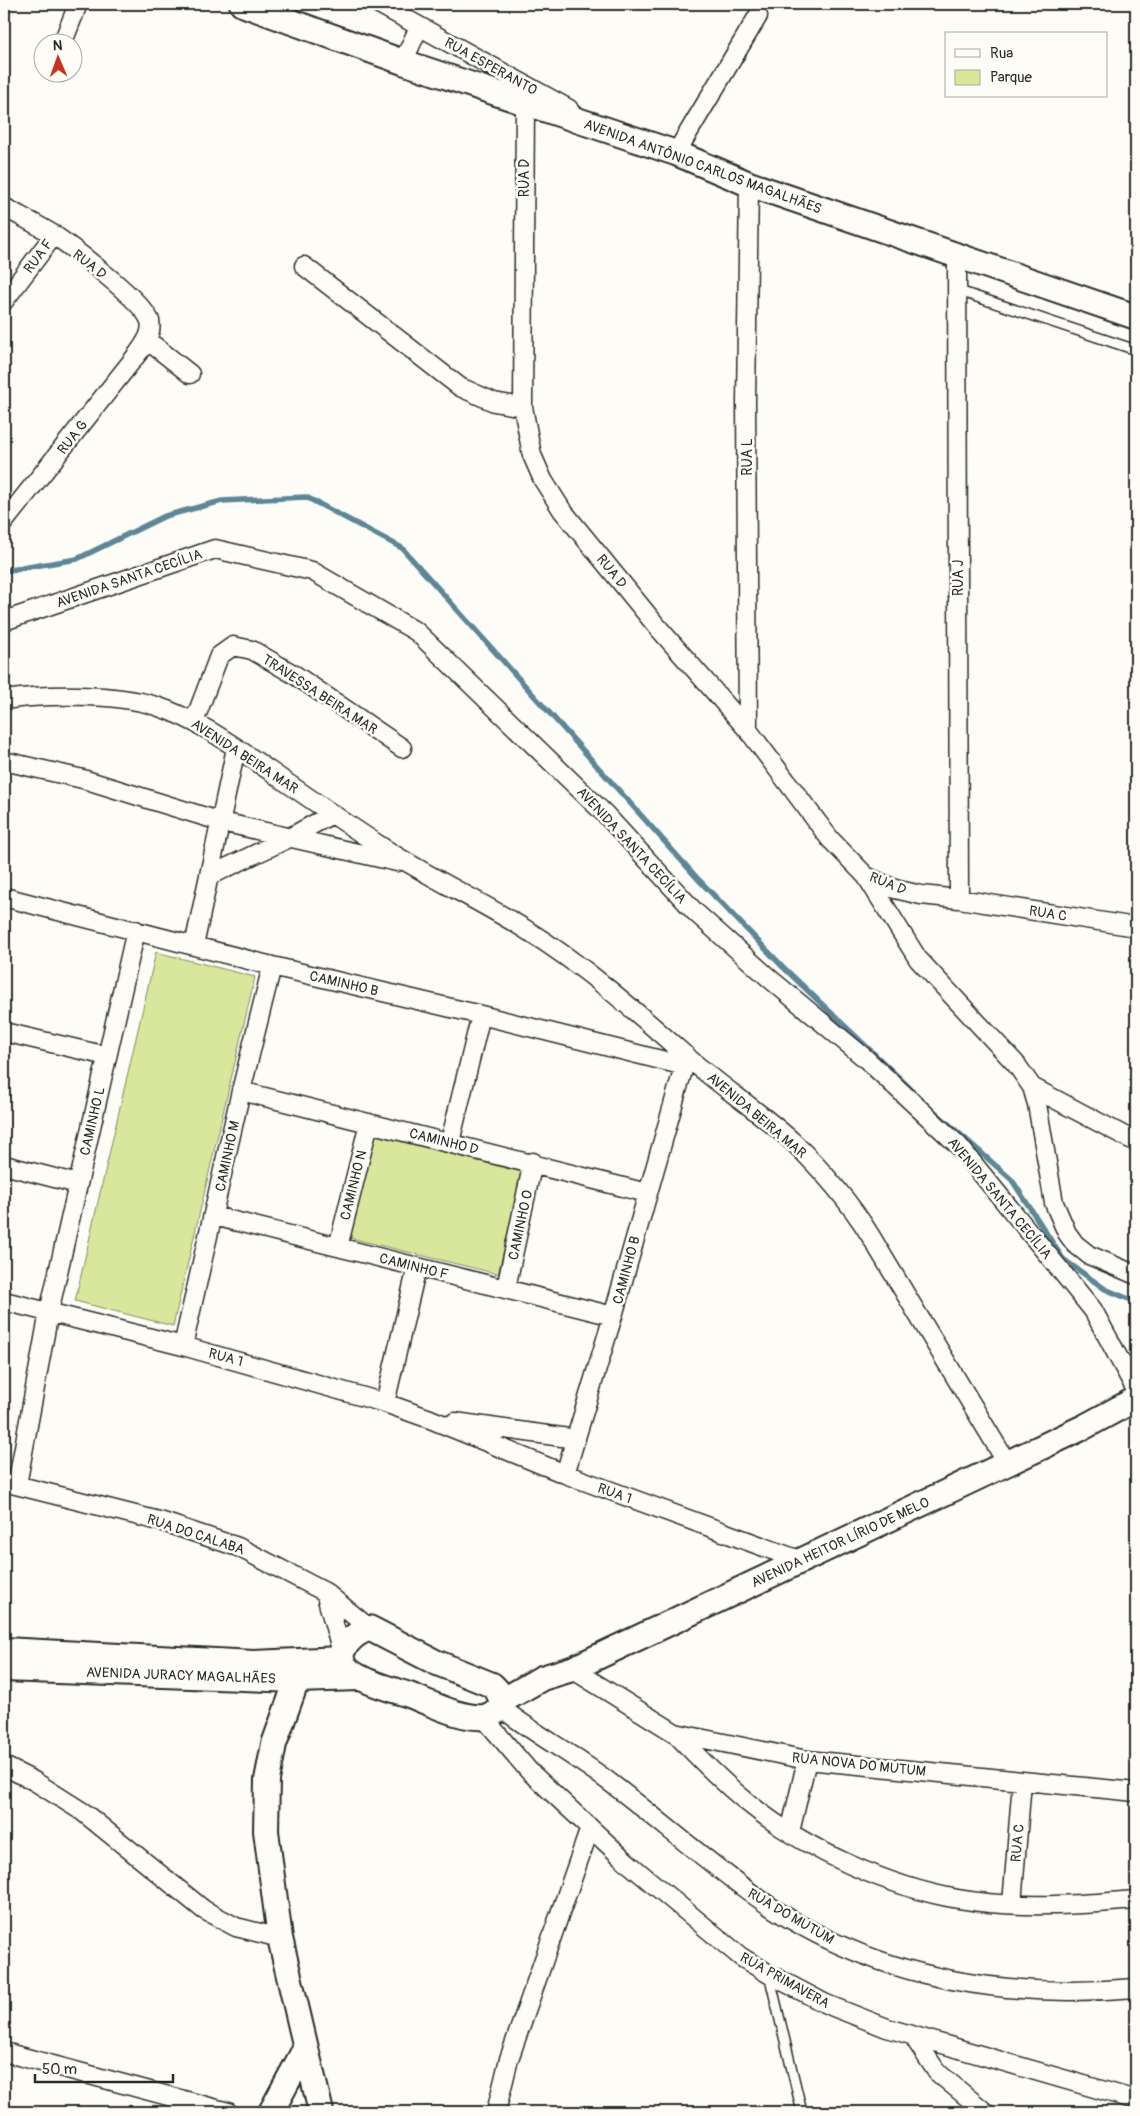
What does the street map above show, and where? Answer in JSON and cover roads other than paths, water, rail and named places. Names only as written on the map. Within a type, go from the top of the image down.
[{"type":"main road","name":"AVENIDA ANTÔNIO CARLOS MAGALHÃES","points":[[242,4],[525,104],[676,153],[749,184],[1136,317]]},
{"type":"main road","name":"AVENIDA HEITOR LÍRIO DE MELO","points":[[495,1708],[542,1678],[572,1669],[802,1561],[1084,1427],[1136,1399]]},
{"type":"main road","points":[[369,1628],[435,1662],[479,1678],[498,1690],[495,1708],[456,1712],[358,1678],[342,1656],[350,1639],[369,1628]]},
{"type":"main road","name":"AVENIDA JURACY MAGALHÃES","points":[[4,1650],[254,1663],[342,1656]]},
{"type":"main road","name":"AVENIDA JURACY MAGALHÃES","points":[[4,1669],[298,1680],[358,1678]]},
{"type":"main road","name":"AVENIDA HEITOR LÍRIO DE MELO","points":[[479,1678],[542,1678]]},
{"type":"main road","points":[[298,1680],[274,1744],[267,1780],[266,1831],[280,1938],[321,2112]]},
{"type":"main road","points":[[271,2112],[305,2049]]},
{"type":"street","points":[[67,32],[78,4]]},
{"type":"street","name":"RUA ESPERANTO","points":[[379,4],[602,128]]},
{"type":"street","points":[[676,153],[758,16]]},
{"type":"street","points":[[403,62],[419,27]]},
{"type":"street","name":"RUA D","points":[[525,104],[523,408],[532,455],[543,480],[562,510],[655,624],[748,730],[812,816],[848,859],[866,876],[895,889],[921,895],[959,899]]},
{"type":"street","name":"RUA L","points":[[748,730],[746,402],[749,184]]},
{"type":"street","name":"RUA D","points":[[4,207],[54,235],[146,312],[150,322],[150,332],[143,346]]},
{"type":"street","name":"RUA F","points":[[4,301],[54,235]]},
{"type":"street","name":"RUA J","points":[[957,256],[959,899]]},
{"type":"street","points":[[304,266],[460,387],[494,402],[523,408]]},
{"type":"street","points":[[143,346],[190,374]]},
{"type":"street","name":"RUA G","points":[[4,522],[143,346]]},
{"type":"street","name":"AVENIDA SANTA CECÍLIA","points":[[4,621],[215,549],[312,571],[417,632],[606,814],[696,912],[769,978],[866,1059],[958,1145],[1093,1310],[1131,1374],[1136,1390]]},
{"type":"street","name":"TRAVESSA BEIRA MAR","points":[[194,722],[220,656],[225,650],[240,646],[269,659],[402,748]]},
{"type":"street","name":"AVENIDA BEIRA MAR","points":[[4,700],[79,697],[135,701],[156,706],[194,722],[236,748],[408,864],[499,914],[552,946],[630,1004],[686,1061],[793,1142],[854,1210],[1007,1463]]},
{"type":"street","points":[[194,946],[222,822],[236,748]]},
{"type":"street","name":"AVENIDA BEIRA MAR","points":[[4,761],[83,779],[222,822],[287,839],[408,864]]},
{"type":"street","points":[[210,876],[287,839],[332,814]]},
{"type":"street","points":[[866,876],[918,959],[1016,1064],[1032,1087],[1037,1104],[1054,1203],[1066,1233],[1088,1255],[1136,1276]]},
{"type":"street","name":"CAMINHO B","points":[[4,897],[272,966],[686,1061],[614,1316],[565,1474]]},
{"type":"street","name":"RUA C","points":[[959,899],[1136,927]]},
{"type":"street","name":"CAMINHO L","points":[[10,1483],[136,930]]},
{"type":"street","name":"CAMINHO M","points":[[183,1346],[241,1091],[272,966]]},
{"type":"street","points":[[450,1142],[481,1015]]},
{"type":"street","points":[[4,1032],[107,1056]]},
{"type":"street","points":[[1032,1087],[1136,1142]]},
{"type":"street","name":"CAMINHO D","points":[[241,1091],[648,1192]]},
{"type":"street","name":"CAMINHO N","points":[[338,1247],[369,1123]]},
{"type":"street","name":"CAMINHO O","points":[[506,1288],[533,1162]]},
{"type":"street","points":[[4,1165],[78,1184]]},
{"type":"street","name":"CAMINHO F","points":[[214,1216],[614,1316]]},
{"type":"street","points":[[385,1403],[417,1266]]},
{"type":"street","name":"RUA 1","points":[[4,1301],[183,1346],[385,1403],[430,1419],[565,1474],[802,1561]]},
{"type":"street","name":"RUA 1","points":[[430,1419],[576,1439]]},
{"type":"street","name":"RUA DO CALABA","points":[[10,1483],[198,1532],[260,1557],[325,1592],[369,1628]]},
{"type":"street","points":[[325,1592],[342,1656]]},
{"type":"street","name":"RUA NOVA DO MUTUM","points":[[572,1669],[675,1733],[807,1760],[1136,1792]]},
{"type":"street","name":"RUA DO MUTUM","points":[[495,1708],[600,1774],[744,1888],[775,1910],[835,1942],[911,1971],[967,1984],[1025,1990],[1136,1988]]},
{"type":"street","name":"RUA PRIMAVERA","points":[[495,1708],[501,1738],[529,1771],[654,1886],[741,1957],[826,2004],[913,2036],[1136,2100]]},
{"type":"street","points":[[501,1738],[521,1724]]},
{"type":"street","points":[[675,1733],[726,1784],[753,1807],[790,1832],[839,1858],[888,1880],[958,1899],[1012,1904],[1062,1904],[1136,1900]]},
{"type":"street","points":[[790,1832],[807,1760]]},
{"type":"street","points":[[4,1766],[34,1780],[84,1812],[204,1910],[236,1927],[280,1938]]},
{"type":"street","name":"RUA C","points":[[1012,1904],[1022,1781]]},
{"type":"street","points":[[496,2112],[509,2059],[590,1828]]},
{"type":"street","points":[[913,2036],[938,2072],[985,2112]]},
{"type":"street","points":[[4,2052],[228,2112]]},
{"type":"lane","points":[[956,290],[1136,350]]},
{"type":"lane","points":[[769,1974],[802,2112]]},
{"type":"waterway","points":[[4,571],[77,559],[165,516],[222,501],[306,497],[402,548],[698,879],[783,967],[913,1091]]},
{"type":"waterway","points":[[934,1111],[1012,1180],[1063,1259],[1105,1289],[1136,1302]]}]
